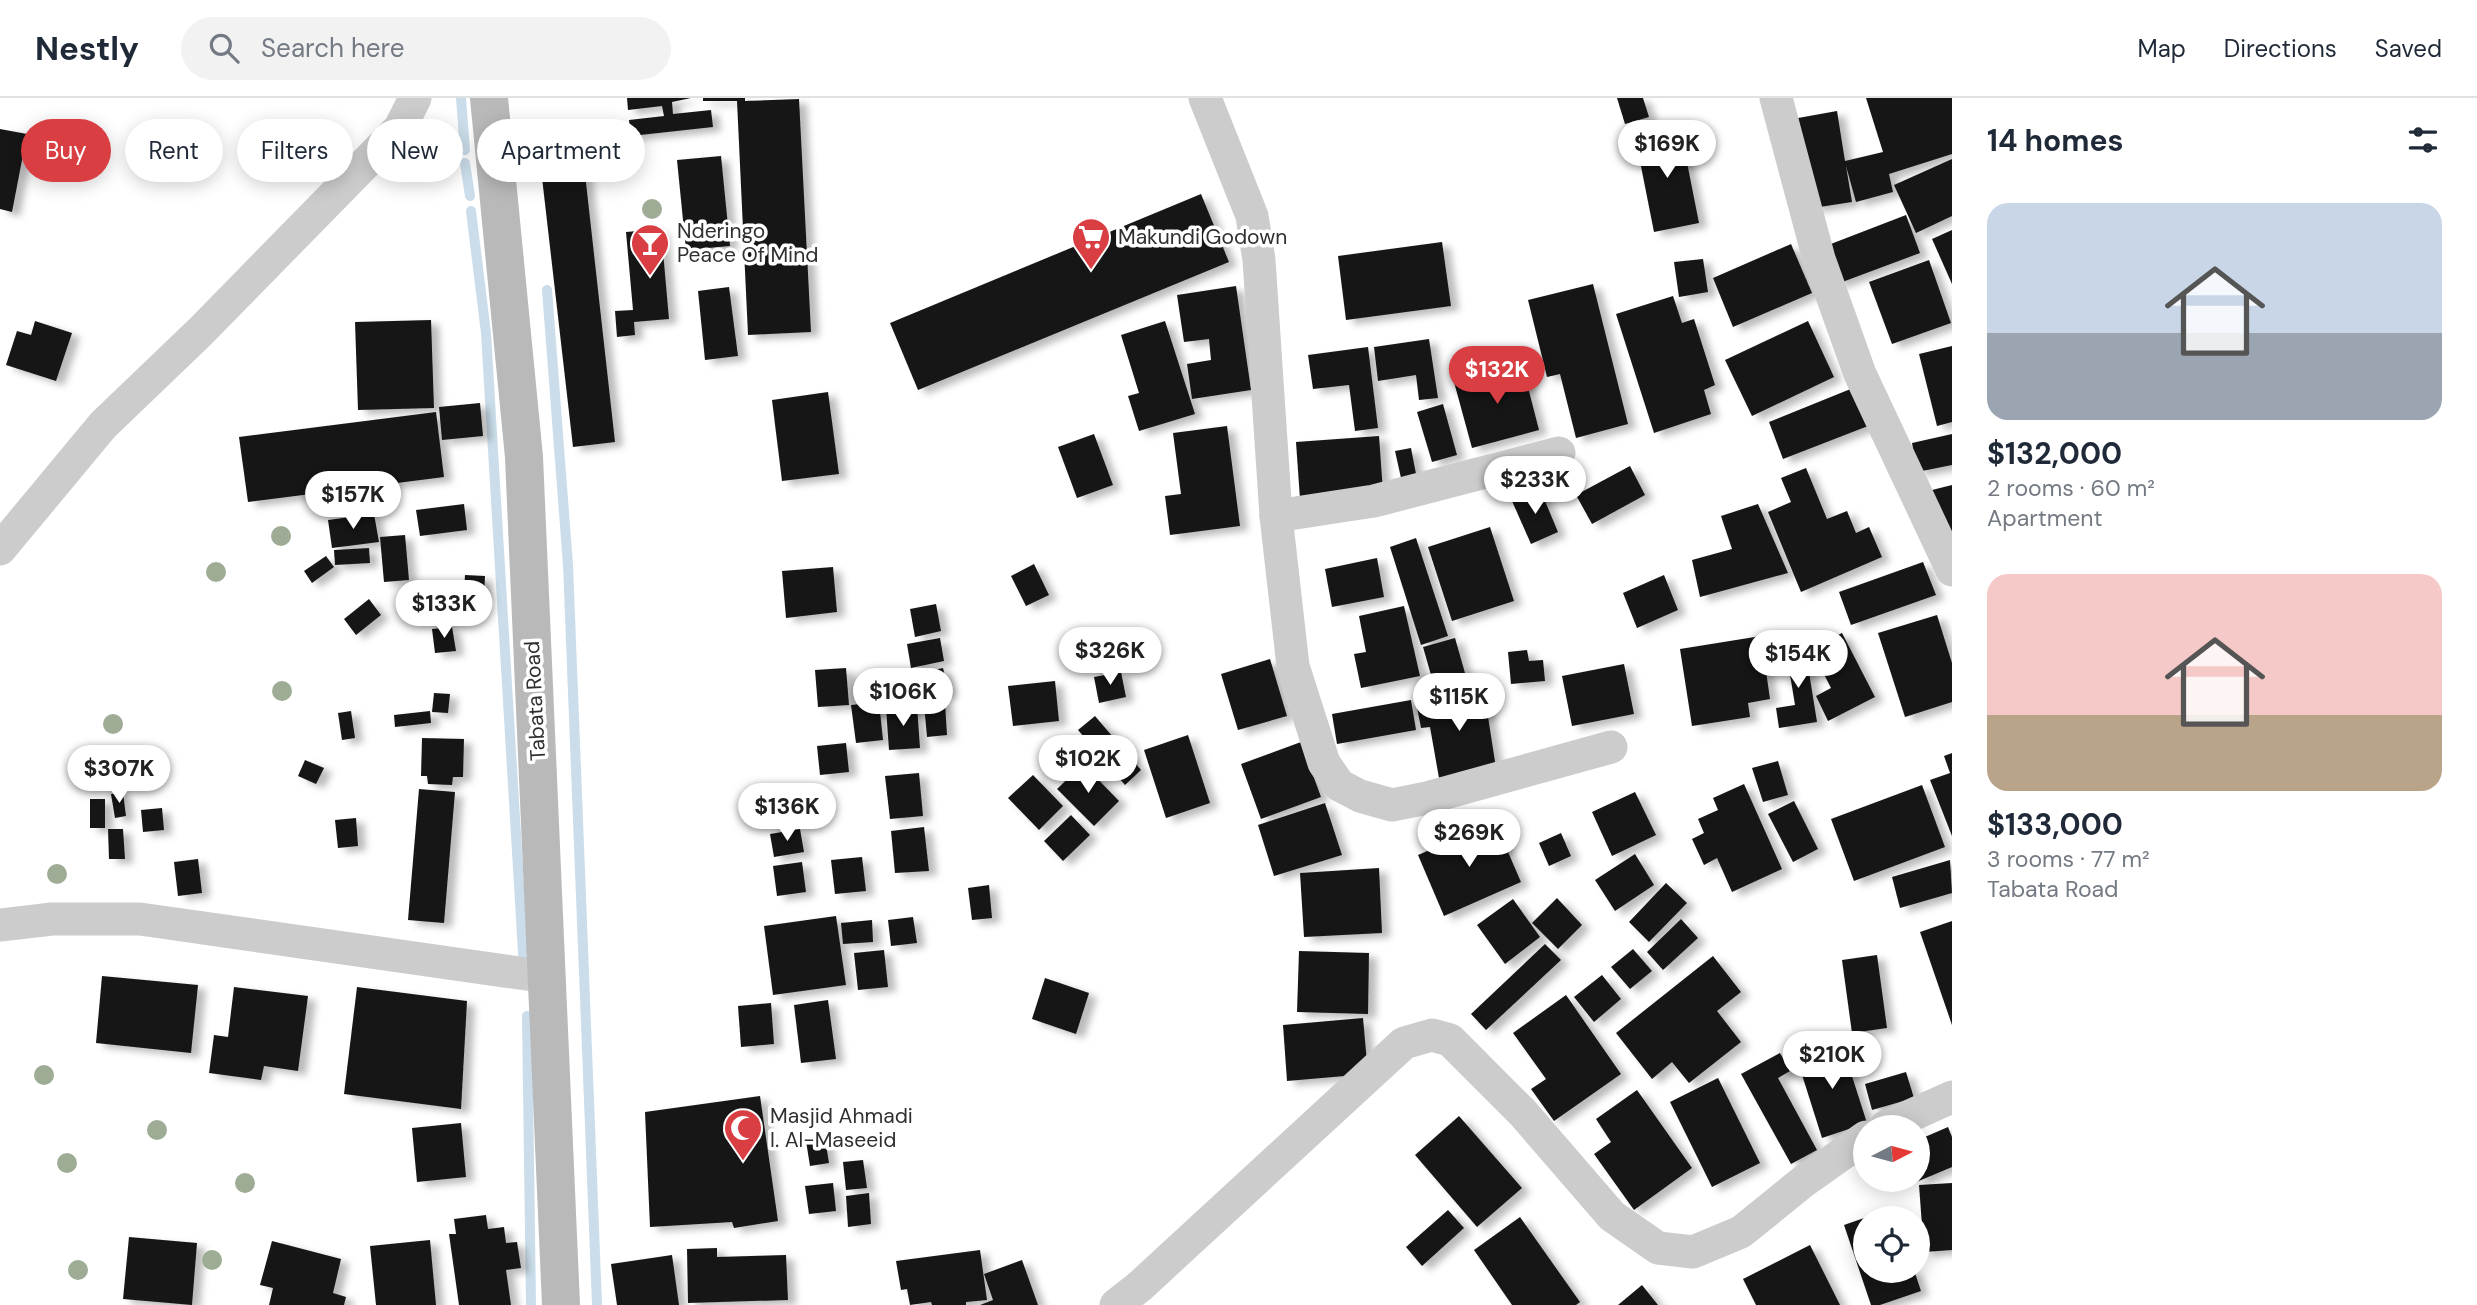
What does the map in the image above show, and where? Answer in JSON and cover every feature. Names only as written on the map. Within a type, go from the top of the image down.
[{"type":"main road","name":"Tabata Road","points":[[489,98],[524,457],[561,1305]]},
{"type":"street","points":[[0,549],[103,425],[200,332],[400,128],[415,98]]},
{"type":"street","points":[[1205,98],[1252,216],[1259,260],[1276,516],[1293,666],[1324,764],[1339,785],[1360,796],[1392,805],[1427,798],[1611,747]]},
{"type":"street","points":[[1776,98],[1819,259],[1860,374],[1952,570]]},
{"type":"street","points":[[1276,516],[1374,501],[1559,453]]},
{"type":"street","points":[[0,925],[52,919],[140,919],[547,977]]},
{"type":"street","points":[[1116,1305],[1149,1278],[1404,1043],[1432,1035],[1450,1040],[1523,1113],[1612,1216],[1658,1248],[1693,1252],[1741,1232],[1804,1181],[1853,1147]]},
{"type":"street","points":[[1912,1115],[1952,1097]]},
{"type":"building","points":[[627,98],[691,98],[672,102],[673,114],[711,110],[713,127],[645,134],[645,119],[638,119],[664,116],[662,106],[628,110]]},
{"type":"building","points":[[703,98],[745,98],[745,101],[799,99],[811,332],[748,335],[737,101],[703,101]]},
{"type":"building","points":[[1617,98],[1643,98],[1649,117],[1625,124]]},
{"type":"building","points":[[1866,98],[1952,98],[1952,154],[1889,174],[1893,192],[1856,202],[1846,166],[1852,202],[1813,208],[1798,118],[1837,111],[1845,161],[1883,152]]},
{"type":"building","points":[[1680,127],[1699,223],[1654,232],[1635,136]]},
{"type":"building","points":[[0,129],[21,133],[21,165],[12,212],[0,209]]},
{"type":"building","points":[[721,156],[730,246],[686,250],[677,160]]},
{"type":"building","points":[[1952,159],[1952,216],[1916,233],[1894,185]]},
{"type":"building","points":[[543,182],[586,182],[615,442],[573,447]]},
{"type":"building","points":[[1201,194],[1229,262],[918,390],[890,323]]},
{"type":"building","points":[[1906,215],[1920,253],[1837,284],[1823,247]]},
{"type":"building","points":[[661,229],[669,319],[634,322],[635,335],[617,337],[615,311],[633,310],[626,232]]},
{"type":"building","points":[[1952,230],[1952,284],[1932,239]]},
{"type":"building","points":[[1442,242],[1451,306],[1346,320],[1338,256]]},
{"type":"building","points":[[1791,244],[1812,293],[1733,327],[1713,278]]},
{"type":"building","points":[[1703,259],[1708,292],[1679,297],[1674,262]]},
{"type":"building","points":[[1929,260],[1951,323],[1892,344],[1869,282]]},
{"type":"building","points":[[1593,284],[1628,424],[1576,438],[1560,374],[1547,377],[1528,300]]},
{"type":"building","points":[[1236,286],[1251,390],[1192,399],[1187,364],[1211,360],[1209,339],[1184,342],[1177,295]]},
{"type":"building","points":[[729,287],[738,356],[705,360],[698,291]]},
{"type":"building","points":[[1673,296],[1682,323],[1694,319],[1715,385],[1704,390],[1711,414],[1654,433],[1616,314]]},
{"type":"building","points":[[431,320],[434,408],[358,410],[355,322]]},
{"type":"building","points":[[35,321],[72,333],[56,381],[6,365],[17,331],[31,335]]},
{"type":"building","points":[[1165,321],[1195,414],[1139,431],[1128,396],[1139,393],[1121,335]]},
{"type":"building","points":[[1808,321],[1834,377],[1752,416],[1725,360]]},
{"type":"building","points":[[1429,339],[1438,398],[1419,400],[1416,375],[1378,381],[1374,347]]},
{"type":"building","points":[[1952,346],[1952,422],[1937,426],[1919,354]]},
{"type":"building","points":[[1368,347],[1378,428],[1355,431],[1349,385],[1313,389],[1308,355]]},
{"type":"building","points":[[1522,364],[1539,430],[1472,448],[1454,382]]},
{"type":"building","points":[[1853,388],[1868,426],[1783,459],[1769,422]]},
{"type":"building","points":[[828,392],[839,474],[782,481],[772,400]]},
{"type":"building","points":[[480,403],[483,436],[442,440],[439,407]]},
{"type":"building","points":[[1443,404],[1457,455],[1432,462],[1417,412]]},
{"type":"building","points":[[436,412],[444,477],[248,502],[239,437]]},
{"type":"building","points":[[1227,426],[1240,526],[1170,535],[1165,496],[1181,494],[1173,433]]},
{"type":"building","points":[[1094,434],[1113,485],[1077,498],[1058,447]]},
{"type":"building","points":[[1952,434],[1952,465],[1917,472],[1912,443]]},
{"type":"building","points":[[1379,436],[1383,492],[1300,499],[1296,442]]},
{"type":"building","points":[[1411,448],[1416,474],[1401,478],[1395,451]]},
{"type":"building","points":[[1630,466],[1645,495],[1592,524],[1576,495]]},
{"type":"building","points":[[1806,468],[1827,519],[1847,511],[1856,533],[1869,527],[1882,557],[1801,592],[1768,512],[1791,502],[1781,478]]},
{"type":"building","points":[[1952,485],[1952,549],[1932,490]]},
{"type":"building","points":[[1540,489],[1558,532],[1531,544],[1512,501]]},
{"type":"building","points":[[464,504],[467,530],[420,536],[416,510]]},
{"type":"building","points":[[1758,504],[1788,573],[1700,597],[1692,560],[1732,549],[1721,516]]},
{"type":"building","points":[[374,514],[379,542],[332,548],[328,520]]},
{"type":"building","points":[[1490,527],[1514,601],[1452,621],[1428,547]]},
{"type":"building","points":[[405,535],[409,580],[384,582],[380,537]]},
{"type":"building","points":[[1416,538],[1448,636],[1421,645],[1390,547]]},
{"type":"building","points":[[369,548],[370,563],[335,565],[334,550]]},
{"type":"building","points":[[326,556],[334,567],[312,583],[304,571]]},
{"type":"building","points":[[1377,558],[1384,597],[1332,607],[1325,569]]},
{"type":"building","points":[[1923,562],[1936,595],[1851,625],[1839,592]]},
{"type":"building","points":[[1034,564],[1049,595],[1026,606],[1011,576]]},
{"type":"building","points":[[833,567],[837,612],[786,618],[782,571]]},
{"type":"building","points":[[465,575],[485,576],[484,596],[464,594]]},
{"type":"building","points":[[1664,575],[1678,610],[1637,628],[1623,593]]},
{"type":"building","points":[[423,598],[450,602],[448,616],[421,612]]},
{"type":"building","points":[[369,599],[381,615],[356,635],[344,619]]},
{"type":"building","points":[[936,604],[941,631],[915,637],[910,609]]},
{"type":"building","points":[[1404,606],[1420,676],[1361,688],[1354,654],[1366,652],[1359,616]]},
{"type":"building","points":[[1937,615],[1952,663],[1952,702],[1905,717],[1878,633]]},
{"type":"building","points":[[452,627],[456,651],[435,653],[432,629]]},
{"type":"building","points":[[1842,633],[1875,697],[1828,721],[1816,696],[1831,688],[1811,649]]},
{"type":"building","points":[[1761,636],[1770,699],[1748,703],[1750,717],[1692,726],[1680,649]]},
{"type":"building","points":[[940,638],[944,661],[911,668],[907,644]]},
{"type":"building","points":[[1455,638],[1467,680],[1435,689],[1423,647]]},
{"type":"building","points":[[1804,641],[1817,722],[1779,728],[1776,708],[1795,705],[1785,644]]},
{"type":"building","points":[[1527,650],[1529,661],[1543,660],[1545,681],[1511,684],[1508,652]]},
{"type":"building","points":[[1270,659],[1287,716],[1238,730],[1221,674]]},
{"type":"building","points":[[1624,664],[1634,714],[1572,726],[1562,676]]},
{"type":"building","points":[[846,668],[849,705],[818,707],[815,670]]},
{"type":"building","points":[[943,668],[949,692],[922,698],[916,674]]},
{"type":"building","points":[[1121,672],[1126,697],[1099,703],[1094,677]]},
{"type":"building","points":[[1055,681],[1059,721],[1013,726],[1008,686]]},
{"type":"building","points":[[1484,691],[1496,768],[1439,778],[1430,727],[1421,728],[1416,702]]},
{"type":"building","points":[[434,693],[450,694],[448,713],[432,712]]},
{"type":"building","points":[[1411,700],[1416,730],[1337,744],[1332,714]]},
{"type":"building","points":[[879,702],[883,740],[856,743],[851,705]]},
{"type":"building","points":[[945,703],[947,735],[927,737],[924,705]]},
{"type":"building","points":[[917,706],[920,748],[889,750],[886,708]]},
{"type":"building","points":[[351,711],[355,738],[342,740],[338,713]]},
{"type":"building","points":[[430,711],[431,723],[395,727],[394,715]]},
{"type":"building","points":[[1095,716],[1141,770],[1125,785],[1078,730]]},
{"type":"building","points":[[1188,735],[1210,803],[1166,818],[1144,750]]},
{"type":"building","points":[[422,738],[464,739],[463,777],[453,777],[452,785],[428,784],[427,776],[421,776]]},
{"type":"building","points":[[1301,742],[1321,797],[1261,819],[1241,764]]},
{"type":"building","points":[[846,743],[849,772],[820,775],[817,746]]},
{"type":"building","points":[[1952,753],[1952,836],[1930,780],[1950,773],[1944,756]]},
{"type":"building","points":[[305,760],[324,768],[316,784],[298,776]]},
{"type":"building","points":[[1778,761],[1788,795],[1763,802],[1752,768]]},
{"type":"building","points":[[1083,764],[1119,801],[1094,826],[1057,789]]},
{"type":"building","points":[[919,773],[923,816],[890,819],[885,776]]},
{"type":"building","points":[[1033,775],[1063,806],[1039,830],[1008,798]]},
{"type":"building","points":[[1744,784],[1782,869],[1732,892],[1717,858],[1704,865],[1692,839],[1704,833],[1698,819],[1718,810],[1713,798]]},
{"type":"building","points":[[1922,785],[1945,847],[1854,881],[1831,819]]},
{"type":"building","points":[[419,789],[455,792],[444,923],[408,920]]},
{"type":"building","points":[[796,790],[798,812],[771,814],[770,792]]},
{"type":"building","points":[[1635,792],[1656,835],[1612,856],[1592,812]]},
{"type":"building","points":[[123,793],[126,816],[115,818],[111,794]]},
{"type":"building","points":[[90,799],[105,799],[105,828],[90,828]]},
{"type":"building","points":[[1794,801],[1818,849],[1793,862],[1768,814]]},
{"type":"building","points":[[1325,803],[1342,855],[1274,876],[1258,825]]},
{"type":"building","points":[[162,808],[164,830],[143,832],[141,810]]},
{"type":"building","points":[[1071,815],[1090,835],[1063,861],[1044,841]]},
{"type":"building","points":[[356,818],[358,846],[338,848],[335,820]]},
{"type":"building","points":[[1495,822],[1521,882],[1444,916],[1418,855]]},
{"type":"building","points":[[924,827],[929,871],[895,873],[891,831]]},
{"type":"building","points":[[108,829],[123,829],[125,859],[109,859]]},
{"type":"building","points":[[800,829],[804,852],[774,857],[770,834]]},
{"type":"building","points":[[1561,833],[1571,856],[1549,866],[1539,843]]},
{"type":"building","points":[[1635,854],[1654,885],[1615,911],[1595,880]]},
{"type":"building","points":[[862,857],[866,891],[835,894],[831,860]]},
{"type":"building","points":[[198,859],[202,893],[178,896],[174,862]]},
{"type":"building","points":[[1950,860],[1952,893],[1900,908],[1892,877]]},
{"type":"building","points":[[802,862],[806,892],[777,896],[773,866]]},
{"type":"building","points":[[1379,868],[1382,933],[1304,937],[1300,873]]},
{"type":"building","points":[[1666,883],[1687,903],[1649,942],[1629,922]]},
{"type":"building","points":[[989,885],[992,918],[972,920],[968,888]]},
{"type":"building","points":[[1557,898],[1582,925],[1558,949],[1532,923]]},
{"type":"building","points":[[1513,899],[1540,937],[1505,964],[1477,925]]},
{"type":"building","points":[[836,916],[846,985],[773,995],[764,926]]},
{"type":"building","points":[[913,917],[917,943],[891,946],[888,920]]},
{"type":"building","points":[[1681,919],[1698,938],[1663,970],[1647,952]]},
{"type":"building","points":[[872,920],[873,942],[843,944],[841,923]]},
{"type":"building","points":[[1952,921],[1952,1025],[1920,932]]},
{"type":"building","points":[[1545,944],[1561,960],[1486,1030],[1471,1014]]},
{"type":"building","points":[[1633,949],[1652,971],[1630,989],[1611,967]]},
{"type":"building","points":[[884,950],[888,987],[858,990],[854,953]]},
{"type":"building","points":[[1299,951],[1369,953],[1368,1014],[1297,1012]]},
{"type":"building","points":[[1877,955],[1887,1028],[1852,1033],[1842,960]]},
{"type":"building","points":[[1713,956],[1741,992],[1717,1011],[1741,1042],[1689,1083],[1672,1062],[1652,1079],[1616,1033]]},
{"type":"building","points":[[1602,975],[1621,999],[1594,1022],[1574,997]]},
{"type":"building","points":[[102,976],[198,985],[191,1053],[96,1043]]},
{"type":"building","points":[[1045,978],[1089,993],[1076,1034],[1032,1019]]},
{"type":"building","points":[[234,987],[308,996],[298,1071],[264,1066],[261,1080],[209,1073],[214,1035],[228,1037]]},
{"type":"building","points":[[357,987],[467,1001],[461,1109],[344,1094]]},
{"type":"building","points":[[1566,995],[1621,1074],[1554,1121],[1531,1089],[1546,1079],[1513,1033]]},
{"type":"building","points":[[828,1000],[836,1059],[801,1063],[794,1005]]},
{"type":"building","points":[[771,1003],[774,1044],[741,1047],[738,1006]]},
{"type":"building","points":[[1363,1018],[1368,1074],[1287,1081],[1283,1025]]},
{"type":"building","points":[[1842,1045],[1864,1115],[1853,1115],[1853,1128],[1822,1138],[1797,1059]]},
{"type":"building","points":[[1780,1053],[1790,1071],[1778,1078],[1817,1150],[1791,1164],[1741,1074]]},
{"type":"building","points":[[1906,1072],[1914,1098],[1872,1110],[1865,1084]]},
{"type":"building","points":[[1718,1078],[1760,1163],[1712,1187],[1670,1102]]},
{"type":"building","points":[[1637,1090],[1692,1168],[1634,1210],[1594,1154],[1611,1142],[1596,1119]]},
{"type":"building","points":[[760,1096],[778,1221],[734,1228],[732,1222],[650,1227],[645,1112]]},
{"type":"building","points":[[1459,1116],[1522,1188],[1477,1227],[1415,1155]]},
{"type":"building","points":[[461,1123],[466,1177],[417,1182],[412,1128]]},
{"type":"building","points":[[1948,1127],[1952,1137],[1952,1167],[1930,1176],[1930,1135]]},
{"type":"building","points":[[825,1138],[829,1163],[810,1166],[806,1141]]},
{"type":"building","points":[[863,1160],[867,1188],[846,1190],[843,1162]]},
{"type":"building","points":[[833,1183],[836,1211],[809,1214],[805,1186]]},
{"type":"building","points":[[1952,1183],[1952,1250],[1930,1252],[1930,1206],[1921,1206],[1920,1192],[1930,1192],[1930,1184]]},
{"type":"building","points":[[869,1193],[871,1224],[848,1227],[846,1196]]},
{"type":"building","points":[[1448,1210],[1464,1228],[1422,1266],[1406,1247]]},
{"type":"building","points":[[486,1215],[488,1229],[504,1227],[506,1243],[517,1242],[521,1268],[506,1270],[511,1305],[459,1305],[449,1234],[456,1234],[454,1219]]},
{"type":"building","points":[[1520,1217],[1580,1302],[1576,1305],[1512,1305],[1474,1250]]},
{"type":"building","points":[[1853,1222],[1853,1252],[1844,1225]]},
{"type":"building","points":[[129,1237],[197,1243],[192,1305],[123,1299]]},
{"type":"building","points":[[430,1240],[436,1305],[376,1305],[370,1246]]},
{"type":"building","points":[[272,1241],[341,1259],[333,1293],[346,1297],[344,1305],[269,1305],[273,1288],[260,1285]]},
{"type":"building","points":[[1810,1245],[1840,1305],[1756,1305],[1743,1279]]},
{"type":"building","points":[[717,1248],[717,1257],[786,1255],[788,1300],[688,1303],[687,1249]]},
{"type":"building","points":[[980,1250],[987,1300],[966,1302],[966,1305],[932,1305],[931,1302],[910,1305],[907,1289],[901,1290],[896,1261]]},
{"type":"building","points":[[672,1255],[679,1305],[617,1305],[611,1264]]},
{"type":"building","points":[[1022,1260],[1038,1305],[980,1305],[993,1300],[984,1274]]},
{"type":"building","points":[[1864,1283],[1918,1283],[1921,1291],[1880,1305],[1871,1305]]},
{"type":"building","points":[[1642,1285],[1658,1305],[1618,1305]]},
{"type":"waterway","points":[[461,98],[465,150]]},
{"type":"waterway","points":[[465,163],[470,196]]},
{"type":"waterway","points":[[471,211],[486,333],[524,969]]},
{"type":"waterway","points":[[547,290],[568,565],[597,1305]]},
{"type":"waterway","points":[[527,1016],[531,1305]]},
{"type":"place","name":"Makundi Godown","points":[[1091,271]]},
{"type":"place","name":"Nderingo Peace Of Mind","points":[[650,277]]},
{"type":"place","name":"Masjid Ahmadi I. Al-Maseeid","points":[[743,1162]]}]
